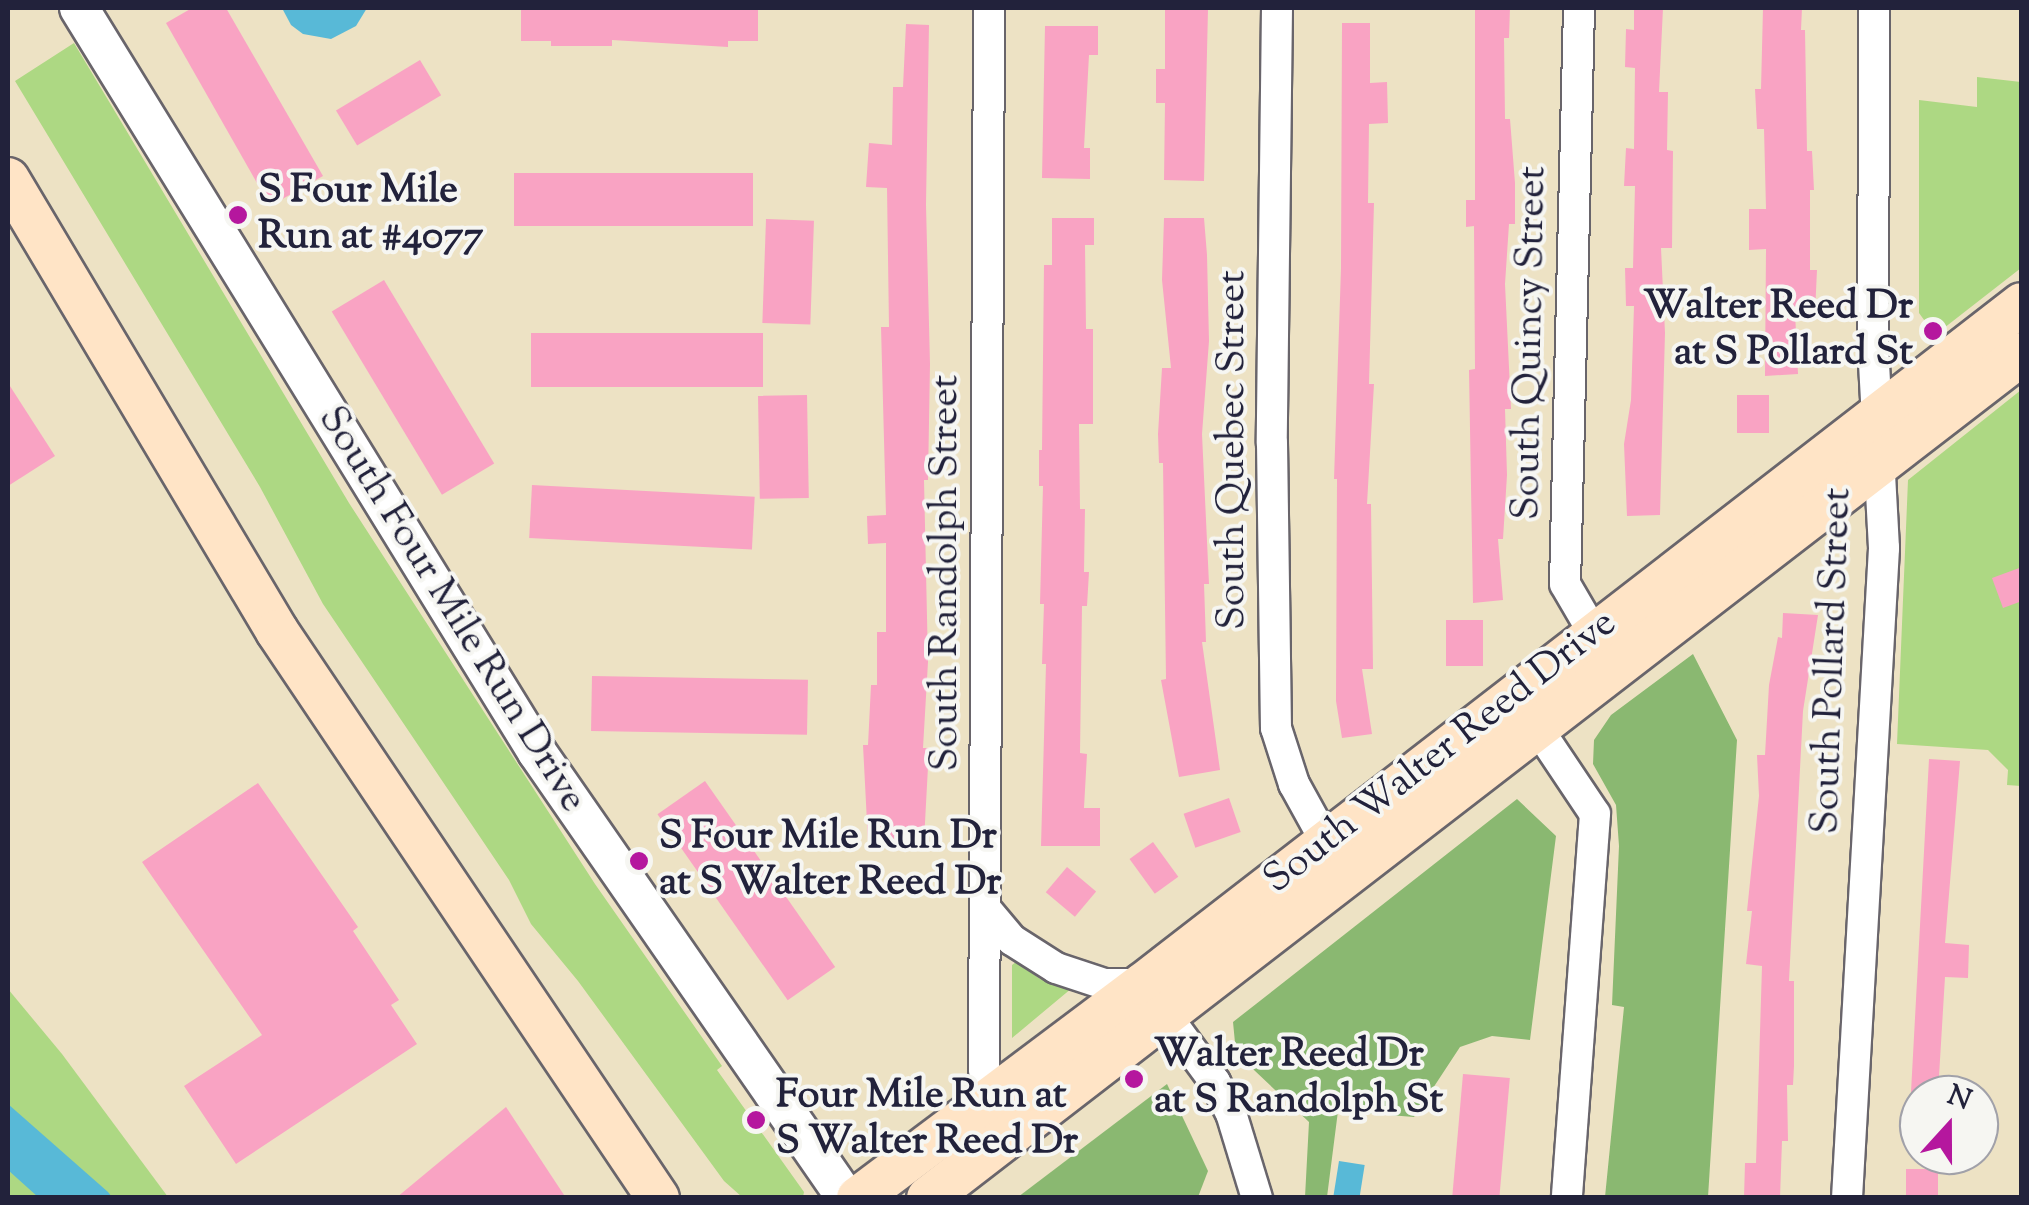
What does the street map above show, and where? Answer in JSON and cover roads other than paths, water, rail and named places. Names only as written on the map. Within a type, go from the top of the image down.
[{"type":"main road","points":[[8,179],[276,631],[658,1198]]},
{"type":"main road","name":"South Walter Reed Drive","points":[[858,1198],[1005,1113],[1154,999],[1604,651],[1875,417],[2022,304]]},
{"type":"main road","name":"South Walter Reed Drive","points":[[1604,651],[1878,464],[2022,354]]},
{"type":"main road","name":"South Walter Reed Drive","points":[[928,1198],[1005,1113]]},
{"type":"street","name":"South Four Mile Run Drive","points":[[79,8],[537,752],[846,1198]]},
{"type":"street","name":"South Randolph Street","points":[[989,8],[984,1070],[1005,1113]]},
{"type":"street","name":"South Quebec Street","points":[[1277,8],[1272,442],[1276,728],[1294,784],[1335,858]]},
{"type":"street","name":"South Quincy Street","points":[[1579,8],[1565,584],[1604,651]]},
{"type":"street","name":"South Pollard Street","points":[[1847,1198],[1884,548],[1875,417],[1874,8]]},
{"type":"street","points":[[1526,711],[1595,814],[1567,1198]]},
{"type":"street","points":[[985,908],[1012,940],[1056,968],[1154,999],[1215,1082],[1231,1113],[1257,1198]]},
{"type":"water","points":[[282,8],[367,8],[356,26],[331,39],[303,34],[291,25]]},
{"type":"water","points":[[8,1104],[112,1197],[38,1197],[8,1170]]},
{"type":"water","points":[[1339,1161],[1365,1165],[1359,1198],[1333,1197]]},
{"type":"place","name":"S Four Mile Run at #4077","points":[[238,215]]},
{"type":"place","name":"Walter Reed Dr at S Pollard St","points":[[1933,331]]},
{"type":"place","name":"S Four Mile Run Dr at S Walter Reed Dr","points":[[639,861]]},
{"type":"place","name":"Walter Reed Dr at S Randolph St","points":[[1134,1079]]},
{"type":"place","name":"Four Mile Run at S Walter Reed Dr","points":[[756,1120]]}]
